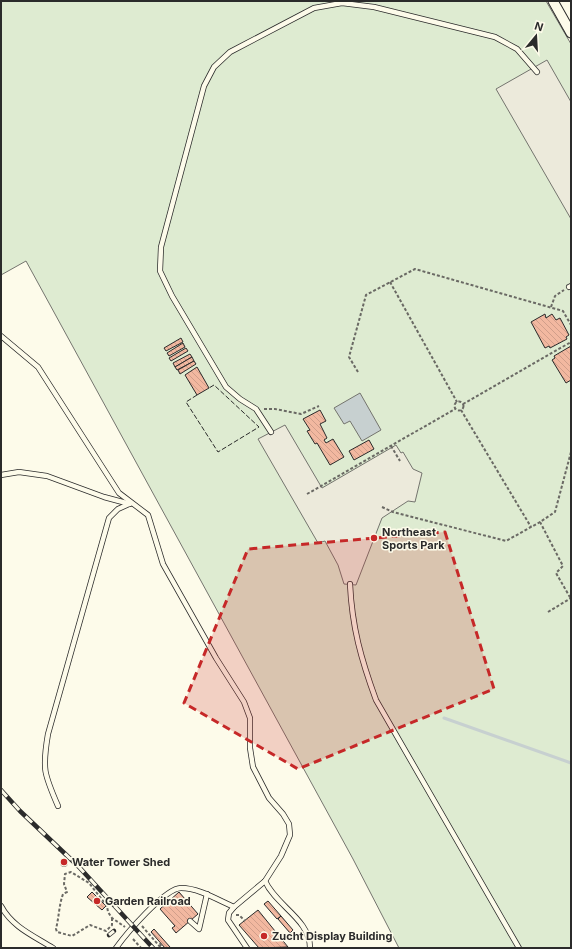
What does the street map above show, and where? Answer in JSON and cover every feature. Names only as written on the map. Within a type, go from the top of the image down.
[{"type":"street","points":[[553,1],[571,33]]},
{"type":"lane","points":[[271,432],[256,409],[240,400],[226,387],[172,296],[160,271],[160,247],[204,86],[214,67],[230,52],[314,8],[342,3],[374,7],[495,37],[517,49],[537,72]]},
{"type":"lane","points":[[1,336],[38,367],[71,416],[108,478],[119,493],[148,515],[163,564],[244,702],[250,718],[250,748],[254,767],[269,798],[283,814],[289,824],[290,835],[265,881],[234,907],[229,915],[229,924],[247,948]]},
{"type":"lane","points":[[1,475],[19,472],[47,476],[104,497],[136,506]]},
{"type":"lane","points":[[58,806],[46,778],[44,763],[48,734],[109,518],[118,510],[129,504]]},
{"type":"lane","points":[[350,584],[351,614],[360,658],[376,700],[519,948]]},
{"type":"lane","points":[[265,881],[271,894],[304,928],[310,939],[310,948]]},
{"type":"lane","points":[[116,948],[166,894],[180,888],[190,888],[207,894],[234,907]]},
{"type":"lane","points":[[166,894],[171,899]]},
{"type":"lane","points":[[190,920],[199,929],[207,894]]},
{"type":"lane","points":[[1,906],[6,916],[23,931],[53,948]]},
{"type":"path","points":[[358,372],[349,357],[366,296],[415,269],[563,311],[571,325]]},
{"type":"path","points":[[390,282],[457,402],[463,404]]},
{"type":"path","points":[[551,308],[555,296],[570,286]]},
{"type":"path","points":[[531,527],[461,410],[463,404],[571,342]]},
{"type":"path","points":[[455,409],[457,402]]},
{"type":"path","points":[[256,409],[275,409],[301,414],[319,406]]},
{"type":"path","points":[[307,494],[455,409],[461,410]]},
{"type":"path","points":[[391,446],[400,461]]},
{"type":"path","points":[[382,507],[393,512],[506,541],[555,512],[571,452]]},
{"type":"path","points":[[540,522],[563,566],[556,572],[571,599],[548,612]]},
{"type":"path","points":[[112,918],[112,925],[106,931],[90,925],[72,936],[57,932],[56,928],[60,901],[63,894],[67,892],[64,884],[65,874],[71,872],[89,883],[107,906],[108,912],[112,918],[129,933],[141,948]]},
{"type":"path","points":[[229,915],[240,915],[245,921]]},
{"type":"path","points":[[138,923],[161,948]]},
{"type":"path","points":[[160,943],[161,948]]},
{"type":"highlighted area","points":[[445,532],[494,689],[298,769],[184,703],[248,549]]},
{"type":"green space","name":"Northeast Sports Park","points":[[1,1],[546,1],[571,44],[571,948],[399,948],[353,859],[26,261],[1,275]]},
{"type":"shaded area","points":[[547,60],[571,102],[571,219],[496,89]]},
{"type":"shaded area","points":[[360,393],[381,430],[362,441],[350,421],[344,424],[334,408]]},
{"type":"shaded area","points":[[285,425],[322,488],[396,445],[401,453],[403,452],[413,469],[422,473],[415,502],[408,501],[382,518],[356,585],[344,584],[338,565],[325,541],[318,543],[258,439]]},
{"type":"building","points":[[545,314],[546,318],[552,314],[556,320],[560,318],[569,335],[566,337],[567,339],[550,348],[549,346],[545,348],[531,322]]},
{"type":"building","points":[[181,338],[183,342],[166,351],[164,348]]},
{"type":"building","points":[[183,343],[185,347],[169,356],[167,353]]},
{"type":"building","points":[[571,346],[571,380],[566,383],[552,360],[555,358],[554,356]]},
{"type":"building","points":[[186,348],[188,351],[171,361],[169,358]]},
{"type":"building","points":[[190,354],[192,357],[175,367],[173,363]]},
{"type":"building","points":[[192,357],[194,361],[177,370],[175,367]]},
{"type":"building","points":[[194,361],[196,364],[180,374],[178,370]]},
{"type":"building","points":[[197,367],[209,388],[197,395],[185,375]]},
{"type":"building","points":[[320,410],[326,421],[320,424],[327,438],[324,440],[326,443],[333,439],[344,457],[330,465],[317,443],[315,444],[307,431],[310,430],[303,419]]},
{"type":"building","points":[[369,440],[374,449],[354,460],[349,451]]},
{"type":"building","points":[[64,859],[67,860],[67,866],[64,867],[61,866],[60,863],[61,860]]},
{"type":"building","name":"Garden Railroad","points":[[92,892],[106,906],[102,910],[87,897]]},
{"type":"building","points":[[179,892],[198,914],[176,933],[172,928],[175,926],[160,909]]},
{"type":"building","points":[[268,901],[281,916],[277,919],[264,904]]},
{"type":"building","name":"Zucht Display Building","points":[[258,910],[288,947],[259,948],[239,925]]},
{"type":"building","points":[[281,916],[293,930],[290,933],[278,919]]},
{"type":"building","points":[[154,929],[170,947],[169,948],[165,948],[151,932]]},
{"type":"waterway","points":[[444,718],[571,763]]},
{"type":"railway","points":[[1,790],[20,811],[79,867],[153,948]]},
{"type":"railway","points":[[109,935],[114,931]]},
{"type":"fence","points":[[197,395],[186,402],[218,452],[259,427],[214,385],[209,388]]},
{"type":"place","name":"Northeast Sports Park","points":[[374,538]]},
{"type":"place","name":"Water Tower Shed","points":[[64,862]]},
{"type":"place","name":"Garden Railroad","points":[[97,901]]},
{"type":"place","name":"Zucht Display Building","points":[[264,936]]}]
